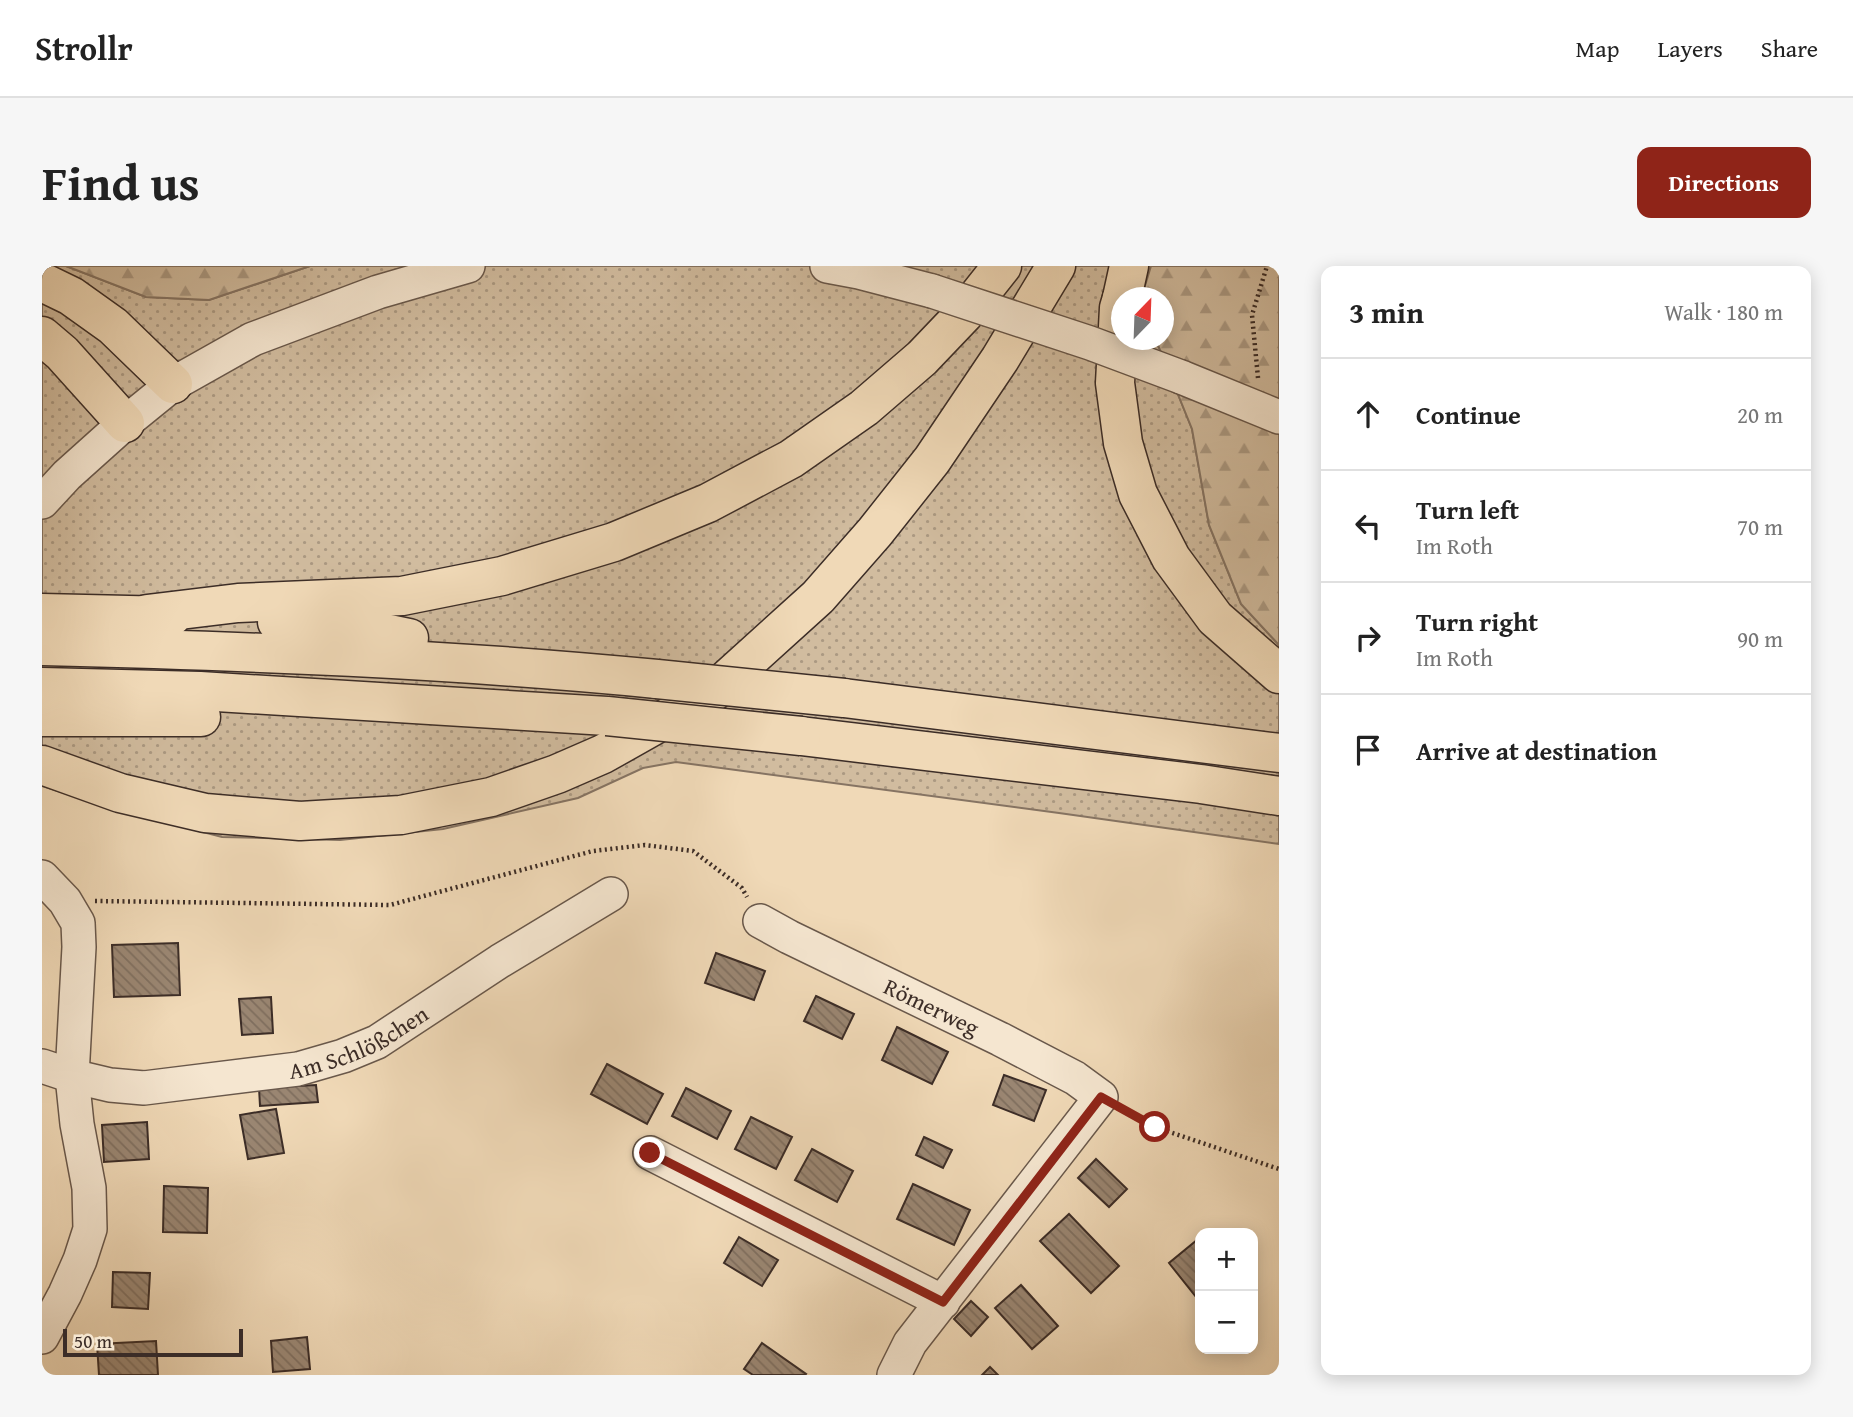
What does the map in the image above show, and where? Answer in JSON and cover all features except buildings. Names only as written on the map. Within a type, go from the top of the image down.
[{"type":"highway","points":[[147,614],[238,603],[402,596],[502,576],[626,537],[708,503],[779,465],[864,408],[922,358],[956,323],[1002,266]]},
{"type":"highway","points":[[42,765],[120,793],[205,813],[300,821],[401,816],[491,797],[557,774],[603,754],[713,692],[818,597],[875,532],[932,460],[1000,359],[1056,266]]},
{"type":"highway","points":[[1124,287],[1129,266]]},
{"type":"highway","points":[[42,282],[71,296],[113,326],[173,384]]},
{"type":"highway","points":[[42,336],[62,353],[125,423]]},
{"type":"highway","points":[[1117,350],[1115,383],[1123,443],[1138,494],[1171,558],[1215,618],[1279,674]]},
{"type":"highway","points":[[42,613],[147,614],[278,622],[380,632],[575,671]]},
{"type":"highway","points":[[42,646],[408,659],[575,671],[844,698],[1279,753]]},
{"type":"highway","points":[[42,687],[200,691],[607,716],[801,736],[1201,784],[1279,796]]},
{"type":"highway","points":[[42,717],[203,717],[419,703]]},
{"type":"street","points":[[42,502],[67,475],[173,384],[253,339],[378,292],[468,266]]},
{"type":"street","points":[[827,266],[932,291],[1090,343],[1270,414]]},
{"type":"street","points":[[42,877],[65,901],[78,923],[79,947],[57,1071],[77,1124],[89,1188],[90,1229],[65,1294],[42,1337]]},
{"type":"street","name":"Am Schlößchen","points":[[57,1071],[110,1085],[144,1088],[298,1069],[343,1056],[377,1042],[500,961],[611,894]]},
{"type":"street","name":"Römerweg","points":[[760,921],[1000,1039],[1075,1078],[1101,1097]]},
{"type":"street","points":[[894,1375],[910,1343],[1101,1097]]},
{"type":"street","points":[[650,1153],[943,1302]]},
{"type":"path","points":[[1267,266],[1252,315],[1270,414]]},
{"type":"path","points":[[65,901],[390,905],[593,851],[645,845],[693,851],[742,888],[760,921]]},
{"type":"path","points":[[1101,1097],[1155,1127],[1279,1169]]},
{"type":"green space","points":[[42,266],[66,266],[146,297],[209,300],[310,266],[1151,266],[1145,287],[1111,287],[1111,350],[1160,350],[1192,429],[1209,525],[1241,604],[1279,645],[1279,844],[676,762],[643,768],[578,798],[443,829],[340,840],[222,837],[118,810],[42,786]]},
{"type":"green space","points":[[66,266],[310,266],[209,300],[146,297]]},
{"type":"green space","points":[[1151,266],[1279,266],[1279,645],[1241,604],[1209,525],[1192,429],[1160,350],[1174,350],[1174,287],[1145,287]]},
{"type":"route","points":[[650,1153],[943,1302],[1101,1097],[1155,1127]]}]
